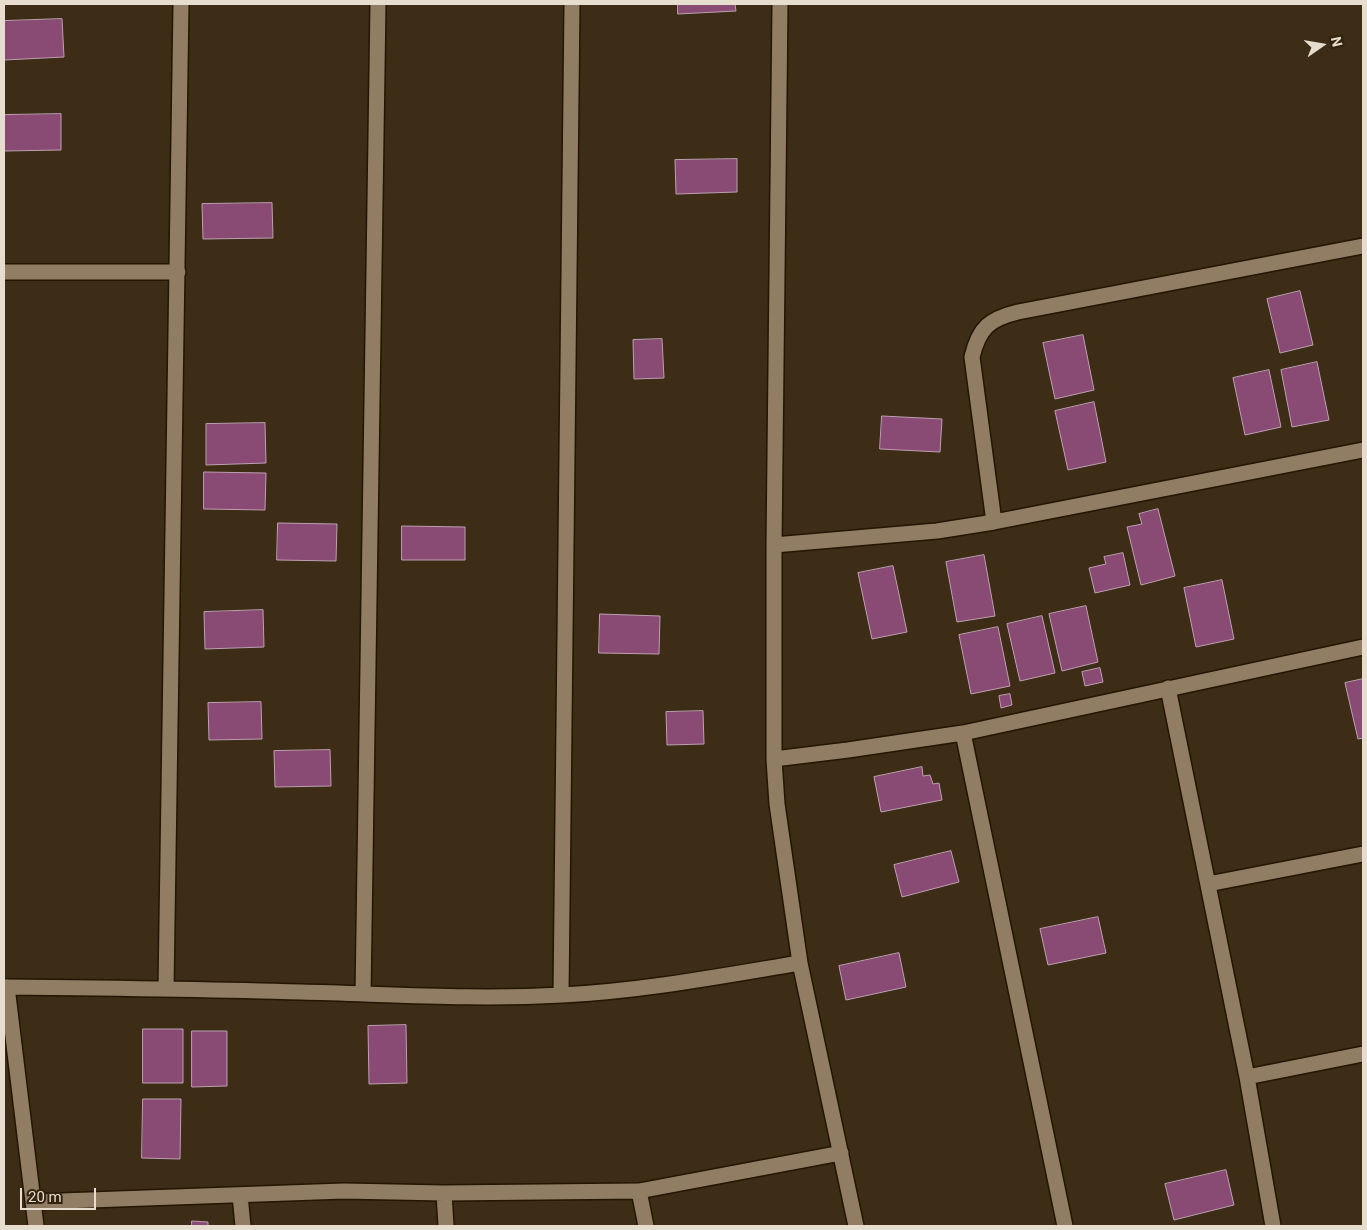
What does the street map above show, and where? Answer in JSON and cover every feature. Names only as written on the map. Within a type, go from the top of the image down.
[{"type":"street","points":[[166,988],[182,4]]},
{"type":"street","points":[[363,994],[378,4]]},
{"type":"street","points":[[561,995],[572,4]]},
{"type":"street","points":[[780,4],[774,544],[774,759],[778,804],[800,963],[856,1226]]},
{"type":"street","points":[[994,522],[972,357],[976,339],[986,327],[1001,316],[1018,312],[1363,246]]},
{"type":"street","points":[[4,272],[178,272]]},
{"type":"street","points":[[774,544],[937,531],[994,522],[1363,450]]},
{"type":"street","points":[[774,759],[963,733],[1363,647]]},
{"type":"street","points":[[1168,688],[1247,1077],[1273,1226]]},
{"type":"street","points":[[963,733],[1065,1226]]},
{"type":"street","points":[[1208,884],[1363,854]]},
{"type":"street","points":[[36,1226],[5,987],[166,988],[464,998],[618,991],[680,983],[800,963]]},
{"type":"street","points":[[1247,1077],[1363,1054]]},
{"type":"street","points":[[33,1202],[344,1192],[639,1191],[841,1153]]},
{"type":"street","points":[[639,1191],[646,1226]]},
{"type":"street","points":[[444,1193],[446,1226]]},
{"type":"street","points":[[240,1195],[242,1226]]},
{"type":"building","points":[[678,4],[735,4],[736,11],[678,14]]},
{"type":"building","points":[[62,19],[64,57],[4,60],[4,21]]},
{"type":"building","points":[[61,114],[61,150],[4,151],[4,115]]},
{"type":"building","points":[[737,159],[737,192],[676,194],[675,160]]},
{"type":"building","points":[[272,203],[273,238],[203,239],[202,204]]},
{"type":"building","points":[[1300,291],[1313,345],[1280,353],[1267,299]]},
{"type":"building","points":[[1083,335],[1094,390],[1055,399],[1043,343]]},
{"type":"building","points":[[662,339],[664,378],[634,379],[633,340]]},
{"type":"building","points":[[1317,362],[1329,420],[1292,427],[1281,370]]},
{"type":"building","points":[[1269,370],[1281,427],[1245,435],[1233,378]]},
{"type":"building","points":[[1094,402],[1106,462],[1068,470],[1055,411]]},
{"type":"building","points":[[882,416],[942,419],[940,452],[880,449]]},
{"type":"building","points":[[265,423],[266,463],[206,465],[206,424]]},
{"type":"building","points":[[204,472],[266,473],[265,510],[204,509]]},
{"type":"building","points":[[1158,509],[1175,576],[1141,585],[1127,527],[1142,524],[1139,514]]},
{"type":"building","points":[[278,523],[337,524],[336,561],[277,560]]},
{"type":"building","points":[[402,526],[465,527],[465,560],[402,560]]},
{"type":"building","points":[[1123,553],[1130,585],[1095,593],[1089,568],[1106,564],[1104,557]]},
{"type":"building","points":[[984,555],[995,616],[957,622],[946,562]]},
{"type":"building","points":[[893,566],[907,632],[872,639],[858,573]]},
{"type":"building","points":[[1222,580],[1234,639],[1196,647],[1184,588]]},
{"type":"building","points":[[1086,606],[1098,662],[1062,671],[1049,614]]},
{"type":"building","points":[[263,610],[264,647],[205,649],[204,612]]},
{"type":"building","points":[[600,614],[660,616],[659,654],[599,653]]},
{"type":"building","points":[[1042,616],[1055,673],[1020,681],[1007,624]]},
{"type":"building","points":[[998,627],[1010,686],[971,694],[959,635]]},
{"type":"building","points":[[1100,668],[1103,682],[1085,686],[1082,672]]},
{"type":"building","points":[[1363,679],[1363,738],[1358,739],[1345,683]]},
{"type":"building","points":[[1010,694],[1012,705],[1001,708],[999,696]]},
{"type":"building","points":[[261,702],[262,739],[209,740],[208,703]]},
{"type":"building","points":[[703,711],[704,744],[667,745],[666,712]]},
{"type":"building","points":[[330,750],[331,786],[275,787],[274,751]]},
{"type":"building","points":[[922,767],[923,776],[930,775],[933,784],[939,783],[942,800],[881,812],[874,777]]},
{"type":"building","points":[[951,851],[959,882],[902,897],[894,865]]},
{"type":"building","points":[[1098,917],[1106,953],[1048,965],[1040,929]]},
{"type":"building","points":[[899,953],[906,987],[846,1000],[839,966]]},
{"type":"building","points":[[406,1025],[407,1083],[369,1084],[368,1026]]},
{"type":"building","points":[[143,1029],[183,1029],[183,1083],[143,1083]]},
{"type":"building","points":[[192,1031],[227,1031],[227,1086],[192,1087]]},
{"type":"building","points":[[143,1099],[181,1099],[180,1159],[142,1158]]},
{"type":"building","points":[[1226,1170],[1234,1205],[1174,1220],[1165,1184]]},
{"type":"building","points":[[192,1221],[208,1222],[208,1226],[192,1226]]}]
